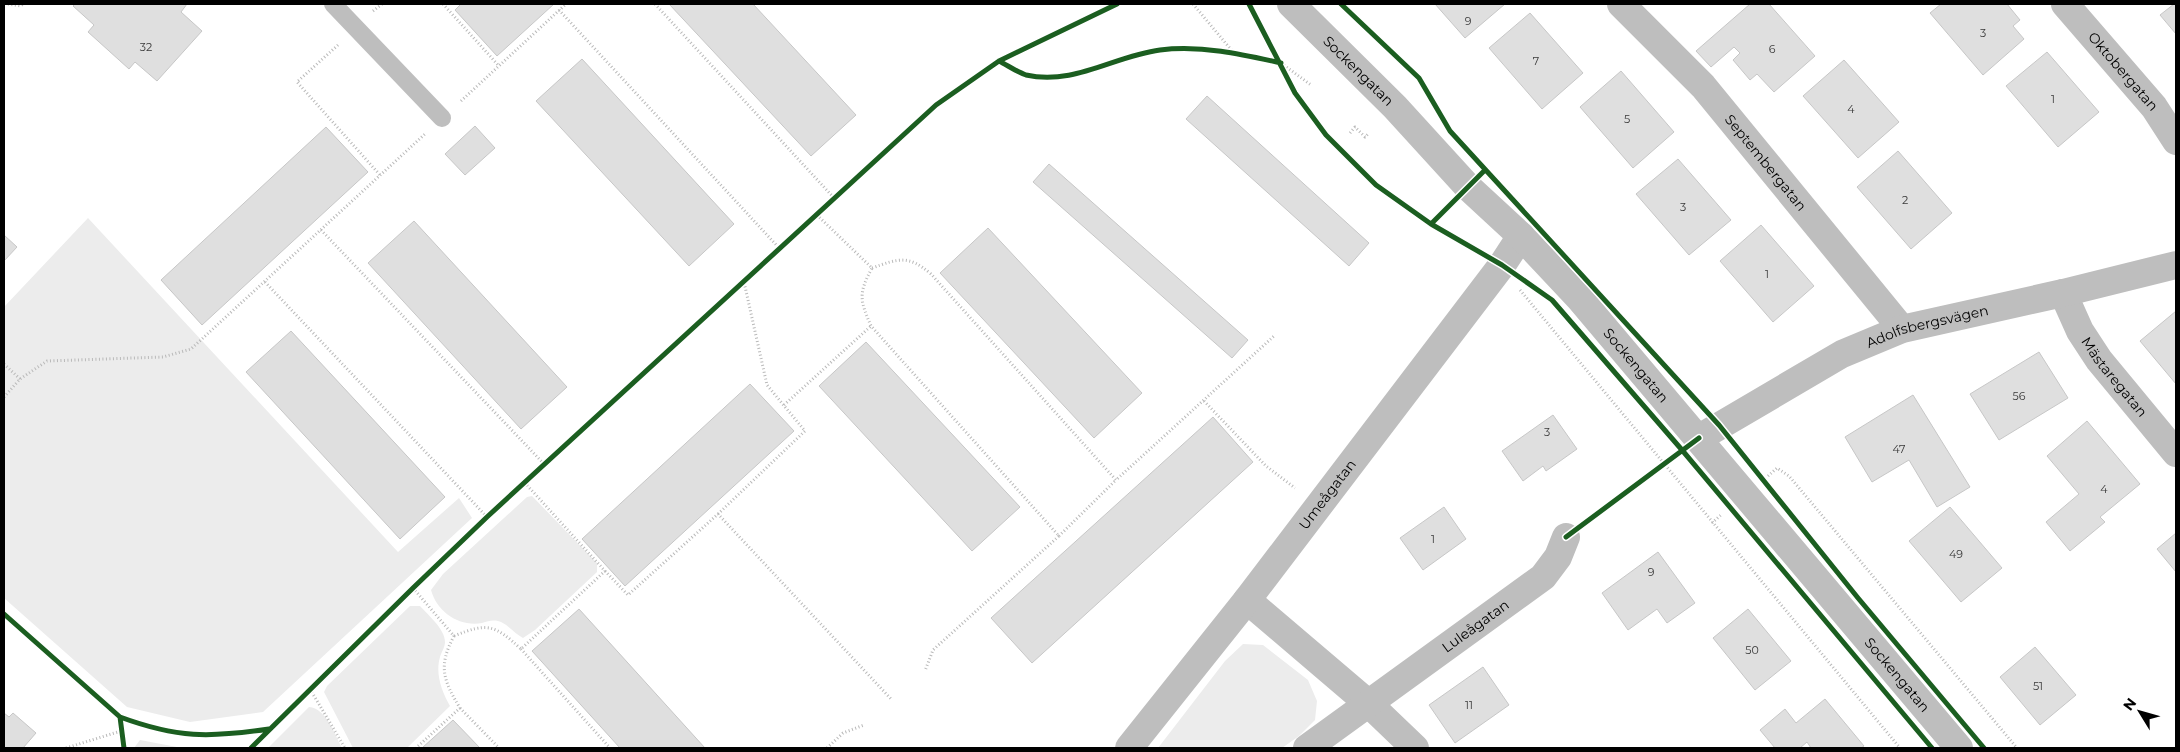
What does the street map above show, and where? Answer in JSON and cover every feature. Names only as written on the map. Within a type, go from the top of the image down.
[{"type":"street","name":"Sockengatan","points":[[1290,4],[1395,107],[1468,187],[1522,236],[1580,299],[1960,748]]},
{"type":"street","name":"Septembergatan","points":[[1621,4],[1703,86],[1902,329]]},
{"type":"street","name":"Oktobergatan","points":[[2065,4],[2154,107],[2176,141]]},
{"type":"street","name":"Umeågatan","points":[[1129,748],[1247,600],[1502,265],[1522,236]]},
{"type":"street","name":"Adolfsbergsvägen","points":[[1699,438],[1842,354],[1902,329],[2063,294],[2176,265]]},
{"type":"street","name":"Mästaregatan","points":[[2063,294],[2080,331],[2099,360],[2176,453]]},
{"type":"street","name":"Luleågatan","points":[[1307,748],[1543,577],[1558,556],[1566,537]]},
{"type":"street","points":[[1247,600],[1369,704],[1415,748]]},
{"type":"lane","points":[[333,4],[442,118]]},
{"type":"path","points":[[8,4],[21,6],[23,4]]},
{"type":"path","points":[[380,175],[297,82],[382,4]]},
{"type":"path","points":[[443,4],[499,66]]},
{"type":"path","points":[[4,396],[20,378],[47,361],[163,357],[191,349],[566,4]]},
{"type":"path","points":[[655,4],[834,199]]},
{"type":"path","points":[[1193,4],[1233,52]]},
{"type":"path","points":[[559,10],[780,249]]},
{"type":"path","points":[[1281,63],[1311,85]]},
{"type":"path","points":[[1350,133],[1355,127],[1365,137],[1369,133]]},
{"type":"path","points":[[817,215],[872,268]]},
{"type":"path","points":[[321,230],[545,465]]},
{"type":"path","points":[[1059,536],[871,326],[861,302],[862,288],[872,268],[895,260],[916,262],[923,268],[1116,480]]},
{"type":"path","points":[[1502,265],[1529,303],[1900,748]]},
{"type":"path","points":[[265,282],[488,517]]},
{"type":"path","points":[[525,483],[628,596],[718,514],[805,431],[767,385],[744,282]]},
{"type":"path","points":[[784,405],[871,326]]},
{"type":"path","points":[[925,671],[933,650],[1274,336]]},
{"type":"path","points":[[4,364],[20,378]]},
{"type":"path","points":[[1204,400],[1266,466],[1319,506]]},
{"type":"path","points":[[1655,470],[1699,438]]},
{"type":"path","points":[[1712,523],[1778,468],[1789,476],[2017,748]]},
{"type":"path","points":[[718,514],[892,700]]},
{"type":"path","points":[[522,649],[605,571]]},
{"type":"path","points":[[413,588],[454,636]]},
{"type":"path","points":[[499,748],[460,708],[446,685],[443,665],[454,636],[472,628],[501,631],[522,649],[610,748]]},
{"type":"path","points":[[310,689],[345,748]]},
{"type":"path","points":[[416,748],[460,708]]},
{"type":"path","points":[[121,724],[123,740]]},
{"type":"path","points":[[826,748],[843,733],[864,725]]},
{"type":"path","points":[[66,748],[122,731]]},
{"type":"shaded area","points":[[88,218],[398,552],[459,498],[472,518],[263,712],[190,722],[127,707],[4,598],[4,307]]},
{"type":"shaded area","points":[[532,496],[597,563],[597,572],[535,630],[523,638],[504,623],[498,621],[473,624],[465,623],[450,616],[438,605],[431,590],[443,574],[527,497]]},
{"type":"shaded area","points":[[410,606],[420,606],[436,622],[444,637],[445,644],[438,670],[444,695],[450,706],[407,748],[353,748],[324,692],[327,686]]},
{"type":"shaded area","points":[[1243,644],[1263,645],[1308,680],[1317,701],[1315,720],[1299,736],[1282,748],[1158,748],[1225,661]]},
{"type":"shaded area","points":[[309,707],[320,712],[325,717],[342,748],[268,748]]},
{"type":"shaded area","points":[[140,740],[177,747],[229,748],[134,748]]},
{"type":"building","points":[[75,4],[187,4],[181,12],[202,31],[157,81],[135,62],[129,69],[88,32],[94,25],[73,6]]},
{"type":"building","points":[[461,4],[554,4],[497,56],[455,10]]},
{"type":"building","points":[[669,4],[753,4],[856,115],[811,156]]},
{"type":"building","points":[[1435,4],[1505,4],[1465,38]]},
{"type":"building","points":[[1750,4],[1769,4],[1815,56],[1774,92],[1757,74],[1750,80],[1733,60],[1740,53],[1734,47],[1711,67],[1696,51]]},
{"type":"building","points":[[1941,4],[2007,4],[2020,20],[2013,26],[2024,39],[1983,75],[1930,13]]},
{"type":"building","points":[[2176,4],[2176,34],[2160,15]]},
{"type":"building","points":[[1530,13],[1583,73],[1542,109],[1489,48]]},
{"type":"building","points":[[2047,52],[2099,112],[2058,147],[2006,86]]},
{"type":"building","points":[[582,59],[734,224],[689,266],[536,101]]},
{"type":"building","points":[[1844,60],[1899,122],[1858,158],[1803,96]]},
{"type":"building","points":[[1621,71],[1674,132],[1633,168],[1580,107]]},
{"type":"building","points":[[1207,96],[1369,243],[1349,266],[1186,119]]},
{"type":"building","points":[[475,126],[495,148],[465,175],[445,154]]},
{"type":"building","points":[[326,127],[368,172],[202,325],[161,280]]},
{"type":"building","points":[[1898,151],[1952,213],[1911,249],[1857,187]]},
{"type":"building","points":[[1678,159],[1731,220],[1689,255],[1636,194]]},
{"type":"building","points":[[1049,164],[1248,340],[1232,358],[1033,182]]},
{"type":"building","points":[[414,221],[567,387],[521,429],[368,263]]},
{"type":"building","points":[[1761,225],[1814,286],[1773,322],[1720,261]]},
{"type":"building","points":[[988,228],[1142,393],[1094,438],[940,273]]},
{"type":"building","points":[[4,235],[17,247],[4,261]]},
{"type":"building","points":[[2176,311],[2176,384],[2140,341]]},
{"type":"building","points":[[291,331],[445,497],[400,539],[246,372]]},
{"type":"building","points":[[866,342],[1020,507],[972,551],[819,386]]},
{"type":"building","points":[[2039,352],[2068,398],[1999,440],[1970,394]]},
{"type":"building","points":[[750,384],[794,431],[625,586],[582,539]]},
{"type":"building","points":[[1913,395],[1970,487],[1937,507],[1909,460],[1872,482],[1845,437]]},
{"type":"building","points":[[1553,415],[1577,449],[1546,471],[1543,466],[1523,481],[1502,451]]},
{"type":"building","points":[[1213,417],[1253,462],[1032,663],[991,618]]},
{"type":"building","points":[[2087,421],[2140,484],[2100,517],[2105,522],[2070,551],[2046,522],[2079,494],[2047,456]]},
{"type":"building","points":[[1444,507],[1466,539],[1423,570],[1400,538]]},
{"type":"building","points":[[1950,507],[2002,568],[1961,602],[1909,541]]},
{"type":"building","points":[[2176,533],[2176,572],[2157,549]]},
{"type":"building","points":[[1658,552],[1695,603],[1667,623],[1657,609],[1628,630],[1602,593]]},
{"type":"building","points":[[579,609],[705,748],[620,748],[532,651]]},
{"type":"building","points":[[1748,609],[1791,661],[1755,690],[1713,638]]},
{"type":"building","points":[[2035,647],[2076,695],[2040,725],[2000,677]]},
{"type":"building","points":[[1483,667],[1509,705],[1455,743],[1429,705]]},
{"type":"building","points":[[1825,699],[1864,746],[1861,748],[1811,748],[1807,742],[1800,748],[1775,748],[1760,730],[1785,709],[1796,723]]},
{"type":"building","points":[[4,713],[9,717],[13,713],[36,733],[23,748],[4,748]]},
{"type":"building","points":[[453,720],[480,748],[422,748]]},
{"type":"cycle path","points":[[251,748],[487,517],[936,105],[999,61],[1117,4]]},
{"type":"cycle path","points":[[1249,4],[1295,93],[1326,135],[1376,185],[1431,224],[1502,265],[1552,300],[1682,450],[1932,748]]},
{"type":"cycle path","points":[[1341,4],[1419,78],[1450,131],[1719,425],[1858,598],[1984,748]]},
{"type":"cycle path","points":[[999,61],[1026,75],[1043,77],[1077,74],[1143,53],[1175,49],[1221,51],[1281,63]]},
{"type":"cycle path","points":[[1431,224],[1485,170]]},
{"type":"cycle path","points":[[1566,537],[1699,438]]},
{"type":"cycle path","points":[[4,614],[120,717]]},
{"type":"cycle path","points":[[124,748],[120,717],[159,729],[193,734],[228,734],[269,729]]}]
